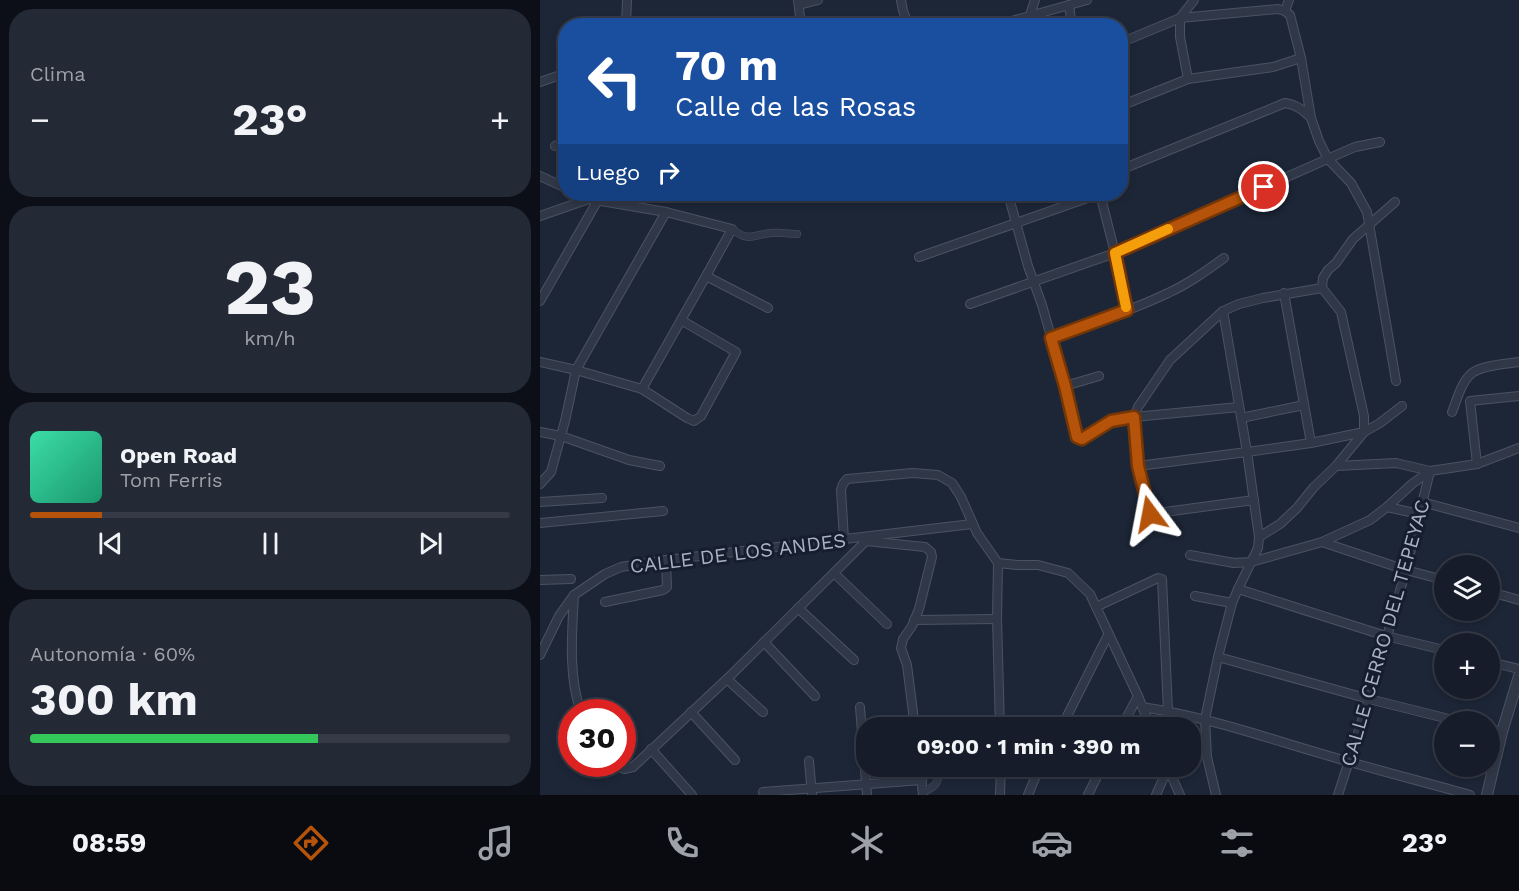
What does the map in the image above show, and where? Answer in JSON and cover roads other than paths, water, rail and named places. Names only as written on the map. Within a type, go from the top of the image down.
[{"type":"street","points":[[626,18],[627,0]]},
{"type":"street","points":[[800,18],[798,3],[818,0]]},
{"type":"street","points":[[901,0],[906,18]]},
{"type":"street","points":[[1030,15],[1035,0]]},
{"type":"street","points":[[1020,18],[1087,0]]},
{"type":"street","points":[[1188,79],[1180,37],[1180,18],[1194,0]]},
{"type":"street","points":[[1285,11],[1289,0]]},
{"type":"street","points":[[1069,5],[1071,18]]},
{"type":"street","points":[[1128,40],[1180,18],[1278,9],[1290,15],[1301,58],[1311,118],[1319,141],[1328,159],[1351,183],[1367,212],[1395,381]]},
{"type":"street","points":[[1128,103],[1188,79],[1273,67],[1301,58]]},
{"type":"street","points":[[540,82],[558,76]]},
{"type":"street","points":[[1128,167],[1285,103],[1302,109],[1311,118]]},
{"type":"street","points":[[970,304],[1115,253],[1355,147],[1380,142]]},
{"type":"street","points":[[540,176],[558,184]]},
{"type":"street","points":[[540,216],[587,201]]},
{"type":"street","points":[[540,300],[592,201]]},
{"type":"street","points":[[604,201],[666,212],[732,229],[741,236],[754,237],[772,233],[797,234]]},
{"type":"street","points":[[1010,201],[1065,386],[1077,437],[1082,439],[1111,421],[1239,407]]},
{"type":"street","points":[[919,257],[1078,201]]},
{"type":"street","points":[[1101,201],[1127,310]]},
{"type":"street","points":[[1259,537],[1280,524],[1364,432],[1364,416],[1341,312],[1322,288],[1323,278],[1353,239],[1395,202]]},
{"type":"street","points":[[540,484],[551,472],[576,370],[666,212]]},
{"type":"street","points":[[642,390],[732,229]]},
{"type":"street","points":[[1051,338],[1169,293],[1224,258]]},
{"type":"street","points":[[706,276],[768,308]]},
{"type":"street","points":[[1254,500],[1150,514],[1138,466],[1134,417],[1138,407],[1170,360],[1223,311],[1239,304],[1284,293],[1322,288]]},
{"type":"street","points":[[1284,293],[1311,443]]},
{"type":"street","points":[[1218,795],[1207,757],[1205,719],[1232,603],[1258,548],[1259,537],[1223,311]]},
{"type":"street","points":[[540,362],[576,370],[642,390],[694,421],[701,416],[736,352],[681,320]]},
{"type":"street","points":[[1452,412],[1462,387],[1471,374],[1481,368],[1519,362]]},
{"type":"street","points":[[1065,386],[1099,376]]},
{"type":"street","points":[[1477,464],[1470,401],[1519,396]]},
{"type":"street","points":[[1241,418],[1304,405]]},
{"type":"street","points":[[1138,466],[1311,443],[1364,432],[1402,406]]},
{"type":"street","points":[[540,432],[561,436],[629,460],[660,466]]},
{"type":"street","points":[[1336,465],[1396,463],[1430,471],[1477,464],[1519,448]]},
{"type":"street","points":[[1506,454],[1519,457]]},
{"type":"street","points":[[1190,555],[1234,563],[1251,562],[1322,542],[1370,520],[1430,471]]},
{"type":"street","name":"CALLE CERRO DEL TEPEYAC","points":[[1338,795],[1369,699],[1406,570],[1430,471]]},
{"type":"street","points":[[540,472],[551,472]]},
{"type":"street","points":[[844,539],[841,490],[848,479],[913,473],[938,475],[952,483],[961,497],[972,524],[998,563],[1000,717]]},
{"type":"street","points":[[540,502],[602,498]]},
{"type":"street","points":[[1422,502],[1519,528]]},
{"type":"street","points":[[1388,507],[1419,514]]},
{"type":"street","points":[[540,523],[663,511]]},
{"type":"street","points":[[636,764],[727,679],[868,538],[972,524]]},
{"type":"street","points":[[868,538],[924,547],[931,552],[932,557],[919,609],[903,639],[901,648],[907,665],[914,717]]},
{"type":"street","name":"CALLE DE LOS ANDES","points":[[540,655],[559,616],[574,595],[605,574],[621,567],[844,539],[868,538]]},
{"type":"street","points":[[1322,542],[1434,577]]},
{"type":"street","points":[[605,602],[668,587],[666,560]]},
{"type":"street","points":[[998,563],[1038,565],[1068,573],[1090,594],[1146,717]]},
{"type":"street","points":[[834,573],[887,624]]},
{"type":"street","points":[[1096,607],[1158,578],[1162,579],[1168,711]]},
{"type":"street","points":[[540,580],[571,579]]},
{"type":"street","points":[[1238,589],[1386,636],[1434,648]]},
{"type":"street","points":[[574,595],[572,645],[577,699]]},
{"type":"street","points":[[1500,595],[1519,600]]},
{"type":"street","points":[[1195,596],[1232,603]]},
{"type":"street","points":[[798,608],[854,660]]},
{"type":"street","points":[[914,620],[997,619]]},
{"type":"street","points":[[1067,717],[1108,635]]},
{"type":"street","points":[[764,642],[815,696]]},
{"type":"street","points":[[1218,657],[1434,715]]},
{"type":"street","points":[[1500,664],[1519,669]]},
{"type":"street","points":[[1487,795],[1502,732],[1519,676]]},
{"type":"street","points":[[727,679],[763,711]]},
{"type":"street","points":[[1127,717],[1137,696]]},
{"type":"street","points":[[860,707],[867,795]]},
{"type":"street","points":[[1142,707],[1205,719],[1348,762],[1470,795]]},
{"type":"street","points":[[692,712],[735,760]]},
{"type":"street","points":[[651,749],[692,795]]},
{"type":"street","points":[[809,761],[812,792]]},
{"type":"street","points":[[922,777],[923,794],[937,784],[938,777]]},
{"type":"street","points":[[1000,795],[1001,777]]},
{"type":"street","points":[[1028,795],[1036,777]]},
{"type":"street","points":[[1088,795],[1097,777]]},
{"type":"street","points":[[1156,795],[1164,777]]},
{"type":"street","points":[[1172,777],[1180,795]]},
{"type":"street","points":[[763,792],[812,792],[866,784],[922,780]]}]
